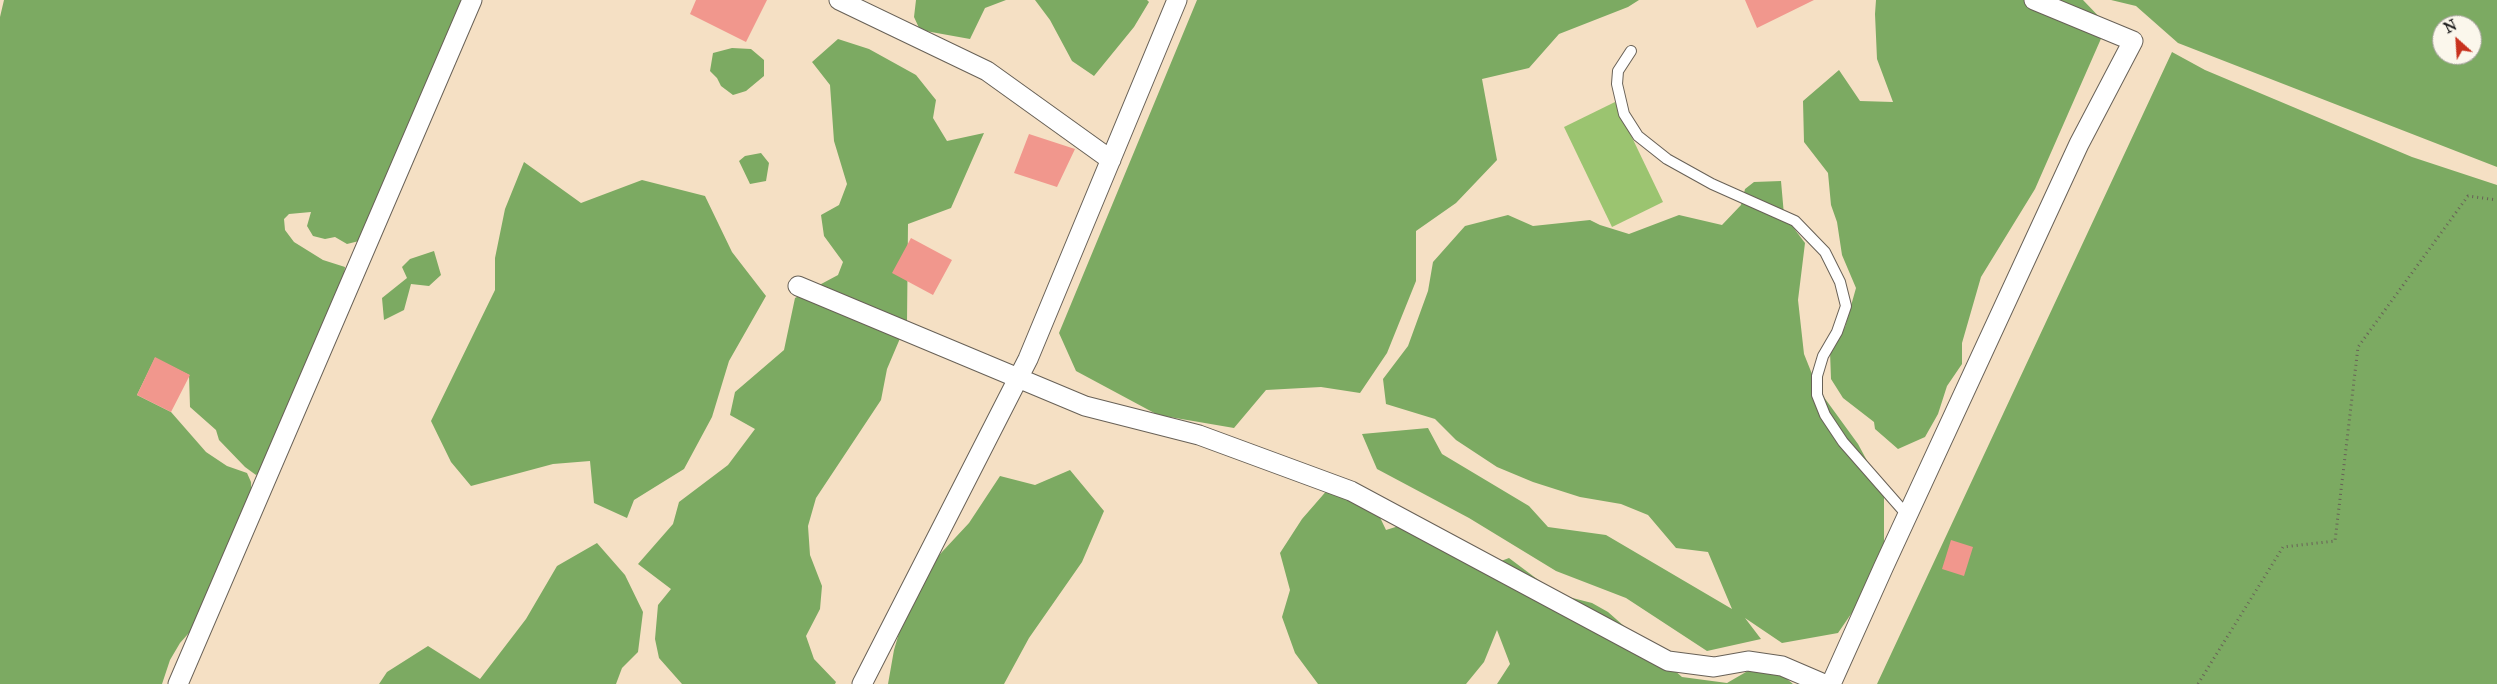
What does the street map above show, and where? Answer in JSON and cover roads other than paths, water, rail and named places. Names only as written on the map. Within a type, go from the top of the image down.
[{"type":"street","points":[[178,684],[472,0]]},
{"type":"street","points":[[840,0],[987,71],[1110,160]]},
{"type":"street","points":[[862,684],[1018,378],[1177,0]]},
{"type":"street","points":[[1831,684],[2079,144],[2133,42],[2034,0]]},
{"type":"street","points":[[798,286],[1086,406],[1199,436],[1351,491],[1668,661],[1714,667],[1748,661],[1782,666],[1824,684]]},
{"type":"lane","points":[[1631,51],[1618,71],[1617,84],[1624,114],[1638,136],[1667,159],[1712,184],[1795,221],[1825,252],[1840,282],[1846,306],[1837,332],[1823,356],[1817,376],[1817,395],[1825,415],[1843,442],[1907,515]]}]
